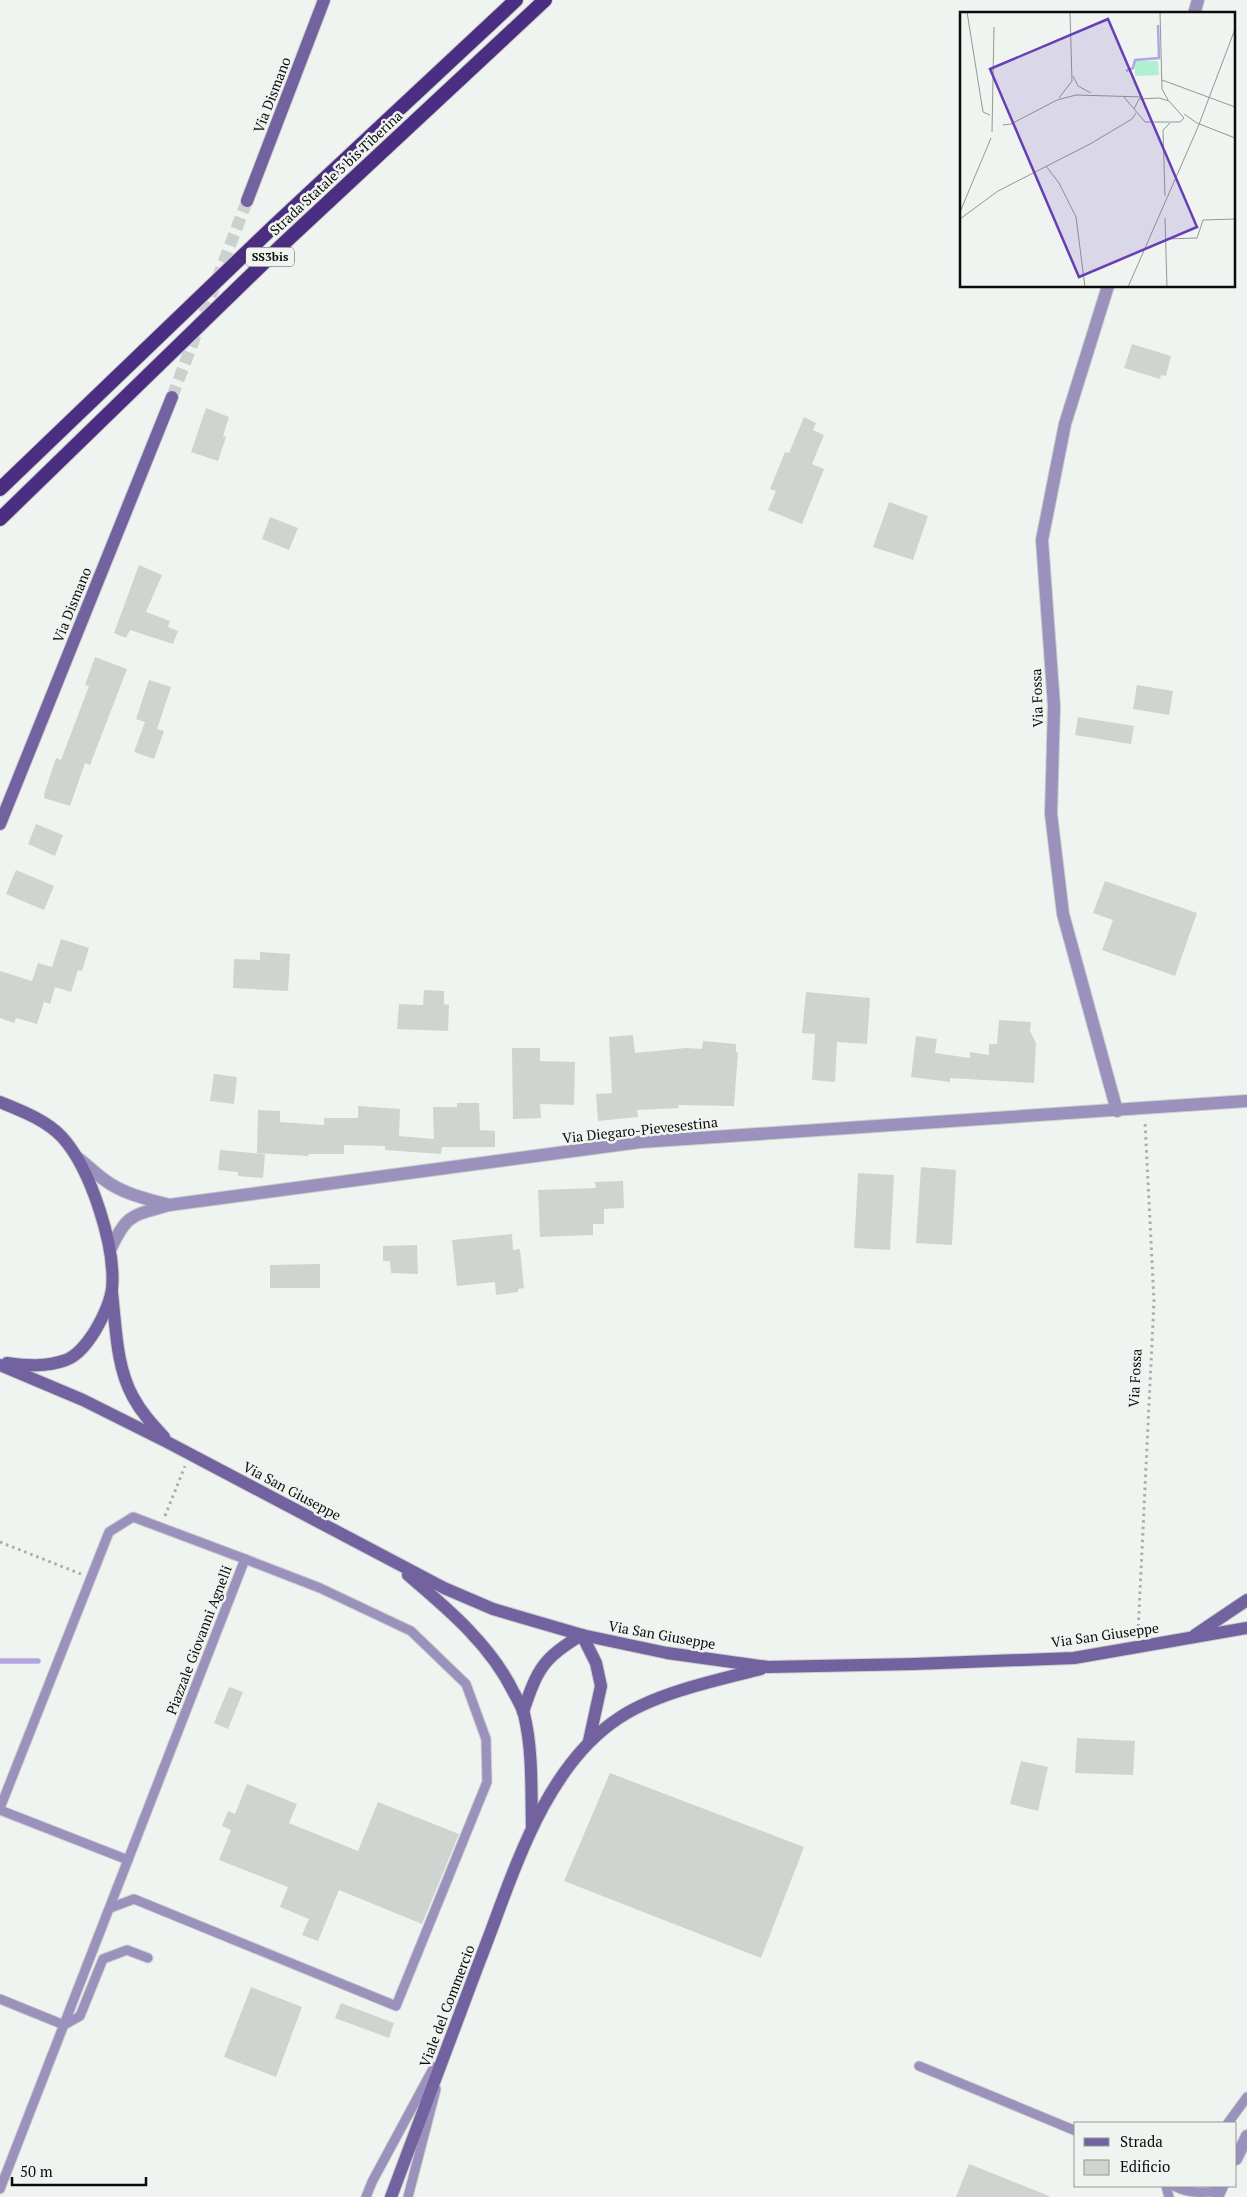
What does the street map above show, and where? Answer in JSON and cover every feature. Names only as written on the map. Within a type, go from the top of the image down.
[{"type":"highway","name":"Strada Statale 3 bis Tiberina","points":[[0,489],[274,226],[516,0]]},
{"type":"highway","name":"Strada Statale 3 bis Tiberina","points":[[0,519],[280,246],[545,0]]},
{"type":"main road","name":"Via Dismano","points":[[247,201],[321,1]]},
{"type":"main road","name":"Via Dismano","points":[[0,824],[172,397]]},
{"type":"main road","name":"Via San Giuseppe","points":[[0,1102],[33,1116],[50,1127],[78,1158],[95,1196],[110,1250],[112,1290],[120,1361],[132,1395],[146,1418],[169,1443]]},
{"type":"main road","points":[[0,1364],[34,1367],[67,1360],[81,1350],[90,1339],[102,1320],[112,1290]]},
{"type":"main road","name":"Via San Giuseppe","points":[[0,1364],[83,1400],[169,1443],[444,1588],[493,1609],[582,1635],[667,1652],[768,1667],[1074,1658],[1247,1628]]},
{"type":"main road","name":"Viale del Commercio","points":[[392,1562],[449,1610],[482,1644],[508,1679],[524,1712],[529,1742],[532,1828]]},
{"type":"main road","name":"Via San Giuseppe","points":[[1192,1637],[1247,1600]]},
{"type":"main road","name":"Viale del Commercio","points":[[524,1712],[533,1683],[549,1657],[582,1635],[596,1663],[601,1686],[589,1741]]},
{"type":"main road","name":"Viale del Commercio","points":[[391,2197],[449,2041],[532,1828],[561,1778],[589,1741],[619,1718],[662,1698],[711,1682],[768,1667]]},
{"type":"street","name":"Via Fossa","points":[[1107,288],[1065,424],[1042,540],[1054,706],[1051,814],[1063,914],[1117,1111]]},
{"type":"street","points":[[1144,1109],[1247,1102]]},
{"type":"street","name":"Via Diegaro-Pievesestina","points":[[110,1250],[119,1230],[129,1218],[169,1205],[640,1142],[1144,1109]]},
{"type":"street","name":"Via Diegaro-Pievesestina","points":[[78,1158],[106,1181],[119,1188],[169,1205]]},
{"type":"street","points":[[1237,2157],[1247,2136]]},
{"type":"lane","name":"Piazzale Giovanni Agnelli","points":[[0,1809],[109,1532],[133,1517],[245,1559],[0,2189]]},
{"type":"lane","points":[[110,1908],[134,1899],[396,2006],[487,1782],[486,1739],[466,1684],[411,1631],[320,1588],[245,1559]]},
{"type":"lane","points":[[0,1809],[128,1860]]},
{"type":"lane","points":[[0,1999],[64,2025],[80,2016],[103,1960],[127,1950],[148,1958]]},
{"type":"lane","points":[[366,2197],[372,2182],[449,2041]]},
{"type":"lane","points":[[408,2197],[449,2041]]},
{"type":"lane","points":[[919,2066],[1074,2130]]},
{"type":"lane","points":[[1229,2122],[1247,2097]]},
{"type":"lane","points":[[1176,2187],[1182,2190],[1201,2193],[1219,2190]]},
{"type":"path","name":"Via Fossa","points":[[1137,1648],[1154,1301],[1144,1109]]},
{"type":"path","points":[[0,1542],[90,1578]]},
{"type":"building","points":[[1132,344],[1171,356],[1166,376],[1161,375],[1160,379],[1124,368]]},
{"type":"building","points":[[206,408],[229,417],[223,436],[226,437],[218,461],[191,452]]},
{"type":"building","points":[[804,417],[816,423],[813,430],[824,435],[812,464],[824,469],[802,524],[768,510],[776,491],[770,489],[785,452],[789,453]]},
{"type":"building","points":[[889,502],[928,516],[913,560],[873,547]]},
{"type":"building","points":[[270,517],[298,528],[289,550],[262,539]]},
{"type":"building","points":[[139,565],[162,575],[146,612],[170,621],[168,627],[178,631],[173,644],[130,630],[126,638],[114,633]]},
{"type":"building","points":[[95,657],[127,669],[90,765],[85,763],[70,806],[44,798],[45,791],[56,758],[61,760],[89,686],[85,685]]},
{"type":"building","points":[[149,680],[171,687],[157,729],[164,731],[154,759],[134,752],[145,722],[136,719]]},
{"type":"building","points":[[1137,685],[1173,691],[1169,715],[1133,709]]},
{"type":"building","points":[[1078,717],[1134,726],[1131,744],[1075,735]]},
{"type":"building","points":[[36,824],[63,835],[55,856],[28,844]]},
{"type":"building","points":[[16,870],[54,886],[44,910],[6,894]]},
{"type":"building","points":[[1105,881],[1197,913],[1175,976],[1102,950],[1113,920],[1093,913]]},
{"type":"building","points":[[61,939],[89,948],[82,971],[78,970],[71,992],[55,987],[50,1004],[44,1002],[37,1024],[16,1018],[14,1023],[0,1018],[0,971],[32,981],[38,963],[52,967]]},
{"type":"building","points":[[260,952],[290,954],[288,991],[233,988],[234,959],[260,960]]},
{"type":"building","points":[[424,990],[444,991],[444,1004],[449,1005],[448,1031],[397,1029],[399,1004],[423,1005]]},
{"type":"building","points":[[806,992],[870,998],[867,1044],[837,1042],[835,1082],[812,1080],[815,1034],[802,1033]]},
{"type":"building","points":[[999,1020],[1031,1022],[1030,1031],[1036,1043],[1034,1083],[950,1078],[950,1082],[911,1077],[916,1036],[937,1039],[935,1053],[970,1058],[970,1052],[989,1055],[989,1044],[997,1044]]},
{"type":"building","points":[[633,1035],[635,1053],[686,1048],[702,1049],[703,1041],[736,1044],[736,1052],[738,1053],[734,1106],[678,1105],[679,1108],[637,1110],[638,1117],[598,1121],[596,1094],[612,1093],[609,1037]]},
{"type":"building","points":[[512,1048],[540,1048],[540,1061],[575,1062],[574,1105],[540,1104],[541,1118],[513,1119]]},
{"type":"building","points":[[214,1074],[237,1077],[234,1104],[210,1101]]},
{"type":"building","points":[[457,1103],[479,1103],[480,1130],[495,1131],[495,1147],[442,1147],[441,1154],[385,1150],[385,1146],[344,1145],[344,1154],[309,1154],[308,1156],[257,1153],[258,1110],[280,1111],[280,1122],[324,1125],[324,1118],[358,1118],[358,1106],[400,1109],[399,1136],[434,1139],[433,1107],[457,1107]]},
{"type":"building","points":[[220,1150],[265,1154],[263,1178],[238,1176],[238,1172],[218,1170]]},
{"type":"building","points":[[921,1167],[956,1170],[952,1245],[916,1243]]},
{"type":"building","points":[[858,1173],[894,1175],[890,1250],[854,1248]]},
{"type":"building","points":[[623,1181],[624,1208],[604,1209],[604,1224],[593,1224],[593,1235],[540,1237],[538,1190],[596,1188],[595,1182]]},
{"type":"building","points":[[512,1234],[513,1250],[520,1249],[524,1288],[518,1289],[518,1292],[496,1295],[495,1282],[457,1286],[452,1240]]},
{"type":"building","points":[[417,1245],[418,1274],[391,1273],[390,1261],[383,1261],[383,1246]]},
{"type":"building","points":[[320,1264],[320,1288],[270,1288],[270,1265]]},
{"type":"building","points":[[229,1687],[243,1692],[228,1729],[214,1723]]},
{"type":"building","points":[[1077,1738],[1135,1741],[1133,1775],[1075,1773]]},
{"type":"building","points":[[1021,1761],[1048,1767],[1038,1811],[1010,1804]]},
{"type":"building","points":[[610,1773],[804,1847],[761,1958],[564,1881]]},
{"type":"building","points":[[247,1784],[297,1804],[289,1823],[358,1851],[378,1802],[459,1834],[422,1924],[339,1890],[318,1941],[302,1935],[309,1919],[280,1907],[288,1887],[219,1860],[231,1830],[222,1826],[228,1811],[235,1814]]},
{"type":"building","points":[[251,1987],[302,2007],[276,2077],[224,2057]]},
{"type":"building","points":[[341,2003],[394,2023],[389,2038],[335,2018]]},
{"type":"building","points":[[969,2164],[1049,2196],[1049,2197],[956,2197]]},
{"type":"waterway","points":[[0,1661],[38,1661]]},
{"type":"tunnel","points":[[172,397],[247,201]]}]
